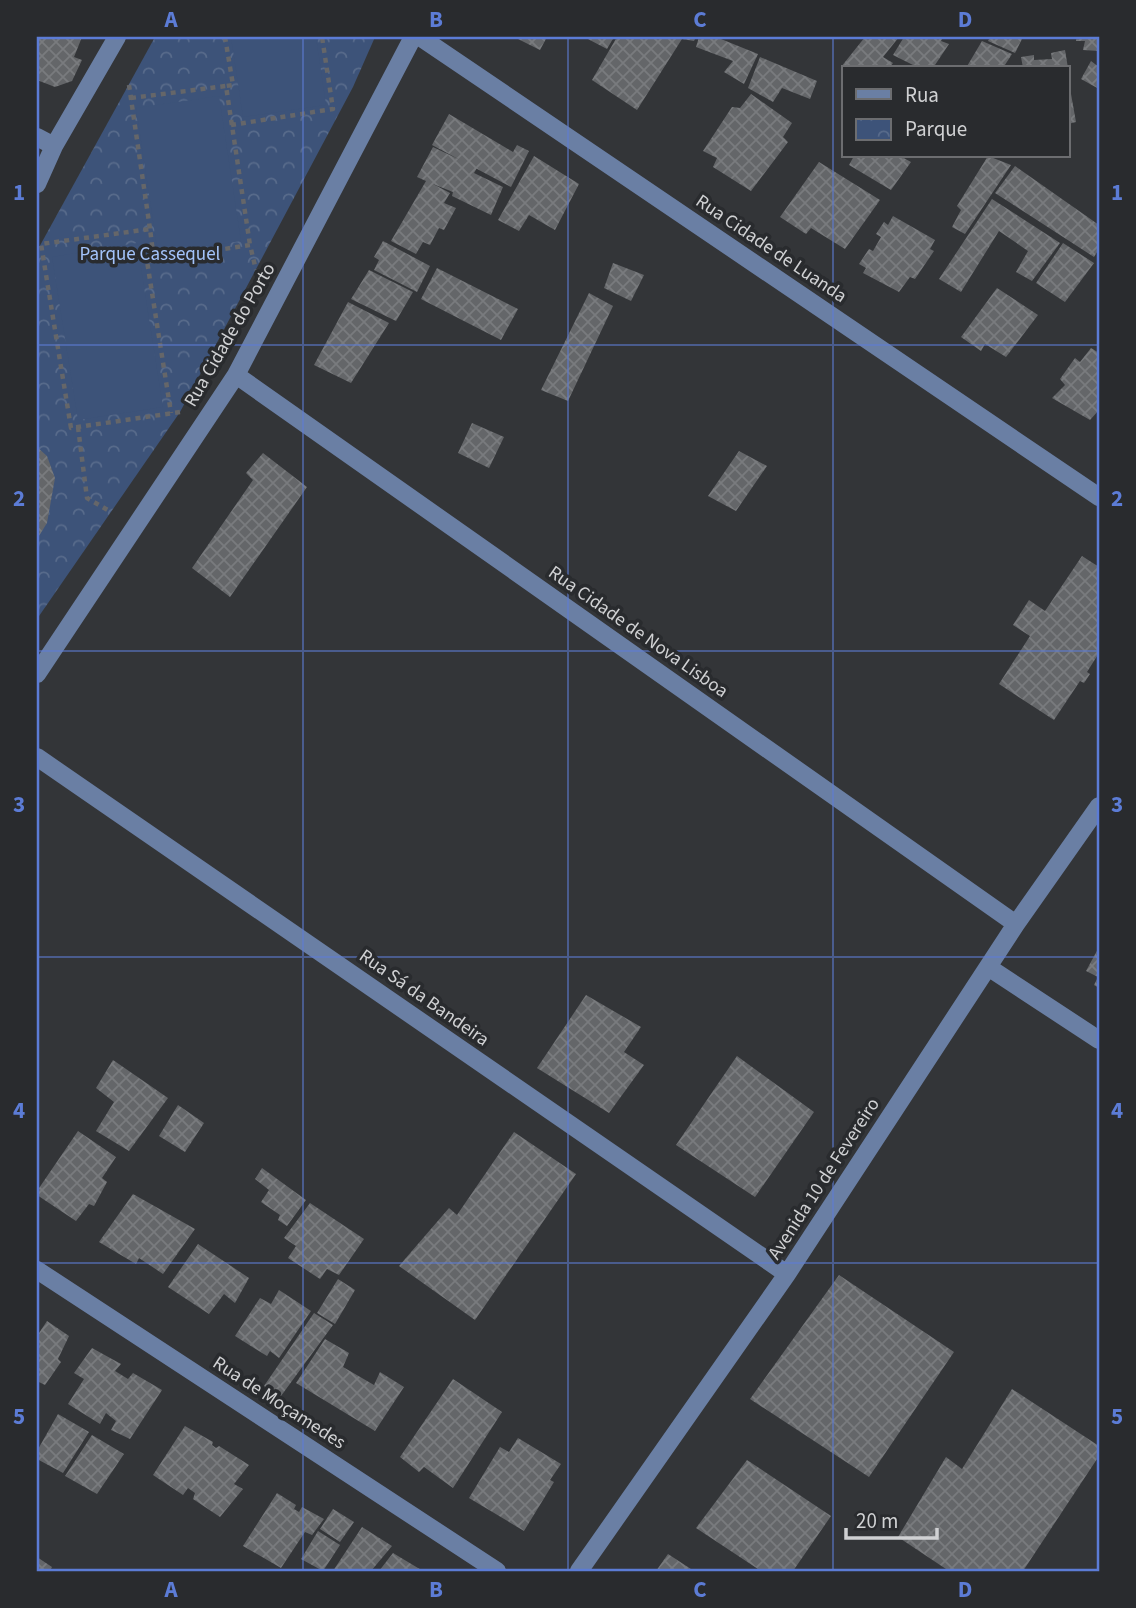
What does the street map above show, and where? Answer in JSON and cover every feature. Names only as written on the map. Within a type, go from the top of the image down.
[{"type":"street","points":[[37,184],[54,146],[117,37]]},
{"type":"street","name":"Rua Cidade do Porto","points":[[37,674],[236,375],[413,37]]},
{"type":"street","name":"Rua Cidade de Luanda","points":[[420,37],[1099,497]]},
{"type":"street","points":[[37,137],[54,146]]},
{"type":"street","name":"Rua Cidade de Nova Lisboa","points":[[236,375],[1016,924]]},
{"type":"street","name":"Rua Sá da Bandeira","points":[[37,757],[787,1274]]},
{"type":"street","name":"Avenida 10 de Fevereiro","points":[[579,1571],[787,1274],[1016,924],[1099,806]]},
{"type":"street","points":[[988,967],[1099,1040]]},
{"type":"street","name":"Rua de Moçamedes","points":[[37,1270],[497,1571]]},
{"type":"path","points":[[131,98],[233,85],[225,37]]},
{"type":"path","points":[[232,125],[333,109],[322,37]]},
{"type":"path","points":[[129,85],[154,260]]},
{"type":"path","points":[[226,86],[256,270]]},
{"type":"path","points":[[150,229],[40,244],[71,428],[180,412]]},
{"type":"path","points":[[171,413],[147,261],[250,244]]},
{"type":"path","points":[[78,427],[87,498],[111,512]]},
{"type":"green space","name":"Parque Cassequel","points":[[155,37],[375,37],[353,87],[180,412],[37,619],[37,251]]},
{"type":"green space","points":[[231,37],[316,37],[326,105],[243,117]]},
{"type":"green space","points":[[219,96],[241,241],[158,254],[136,108]]},
{"type":"green space","points":[[137,243],[163,407],[78,420],[52,257]]},
{"type":"building","points":[[37,37],[82,37],[74,57],[82,60],[72,81],[55,87],[37,80]]},
{"type":"building","points":[[514,37],[547,37],[540,50]]},
{"type":"building","points":[[584,37],[614,37],[607,49]]},
{"type":"building","points":[[617,37],[696,37],[694,41],[682,39],[637,110],[592,80]]},
{"type":"building","points":[[699,37],[716,37],[758,54],[744,84],[724,72],[733,61],[696,47]]},
{"type":"building","points":[[865,37],[899,37],[883,57],[893,63],[891,66],[841,67]]},
{"type":"building","points":[[904,37],[943,37],[941,41],[949,44],[934,66],[915,66],[893,55]]},
{"type":"building","points":[[990,37],[1023,37],[1015,53],[988,41]]},
{"type":"building","points":[[1077,37],[1099,37],[1099,51],[1083,50],[1085,41],[1076,41]]},
{"type":"building","points":[[982,41],[1012,54],[1004,66],[967,66]]},
{"type":"building","points":[[1065,50],[1068,66],[1023,66],[1021,57],[1034,55],[1034,60],[1052,59],[1051,53]]},
{"type":"building","points":[[760,57],[817,81],[810,99],[782,88],[773,102],[748,88]]},
{"type":"building","points":[[1091,61],[1099,67],[1099,89],[1081,79]]},
{"type":"building","points":[[1070,88],[1076,122],[1070,124]]},
{"type":"building","points":[[751,94],[792,123],[783,137],[788,142],[751,191],[713,167],[717,158],[703,151],[732,107],[740,108]]},
{"type":"building","points":[[449,114],[513,152],[517,145],[529,151],[511,187],[432,145]]},
{"type":"building","points":[[433,147],[477,168],[474,173],[503,187],[491,215],[452,196],[453,192],[433,184],[450,193],[444,203],[456,208],[444,230],[439,228],[430,245],[423,242],[416,254],[391,241],[426,181],[417,177]]},
{"type":"building","points":[[534,156],[579,184],[555,230],[529,215],[519,231],[498,220]]},
{"type":"building","points":[[853,158],[904,158],[911,162],[891,190],[849,165]]},
{"type":"building","points":[[987,158],[1011,165],[965,234],[952,227],[961,210],[957,206]]},
{"type":"building","points":[[819,162],[880,200],[845,249],[811,228],[806,234],[780,217]]},
{"type":"building","points":[[1015,166],[1099,225],[1099,249],[1094,257],[995,193]]},
{"type":"building","points":[[992,199],[1060,243],[1032,281],[1016,272],[1028,251],[999,231],[961,292],[939,279]]},
{"type":"building","points":[[893,216],[935,240],[930,249],[934,251],[915,279],[910,277],[899,292],[863,273],[866,268],[859,264],[869,249],[873,251],[881,237],[876,234],[884,222],[888,225]]},
{"type":"building","points":[[383,241],[430,266],[417,292],[374,270],[379,260],[374,257]]},
{"type":"building","points":[[1063,243],[1094,263],[1065,302],[1036,283]]},
{"type":"building","points":[[613,263],[644,275],[631,301],[604,288]]},
{"type":"building","points":[[437,268],[518,309],[501,340],[421,299]]},
{"type":"building","points":[[369,270],[413,292],[396,321],[351,299]]},
{"type":"building","points":[[997,288],[1038,315],[1006,357],[985,344],[981,351],[961,337]]},
{"type":"building","points":[[589,293],[613,306],[568,401],[541,390]]},
{"type":"building","points":[[348,302],[389,323],[351,383],[314,365]]},
{"type":"building","points":[[1091,348],[1099,353],[1099,410],[1090,420],[1052,398],[1065,385],[1060,379],[1075,358],[1080,362]]},
{"type":"building","points":[[472,423],[504,437],[489,468],[458,453]]},
{"type":"building","points":[[37,447],[47,456],[55,478],[47,523],[37,539]]},
{"type":"building","points":[[739,451],[767,466],[736,511],[708,496]]},
{"type":"building","points":[[263,453],[307,487],[230,597],[192,568],[253,480],[246,473]]},
{"type":"building","points":[[1082,556],[1099,567],[1099,653],[1087,672],[1090,674],[1084,683],[1080,681],[1054,720],[999,684],[1030,636],[1013,625],[1029,600],[1045,611]]},
{"type":"building","points":[[1099,947],[1099,988],[1094,985],[1098,977],[1086,971]]},
{"type":"building","points":[[586,995],[641,1027],[624,1052],[644,1065],[609,1113],[537,1068]]},
{"type":"building","points":[[737,1056],[814,1112],[755,1197],[676,1145]]},
{"type":"building","points":[[113,1060],[168,1098],[129,1151],[96,1131],[114,1102],[96,1088]]},
{"type":"building","points":[[178,1105],[204,1123],[185,1152],[159,1136]]},
{"type":"building","points":[[78,1131],[116,1157],[102,1178],[107,1182],[94,1206],[89,1204],[76,1221],[37,1195],[37,1191]]},
{"type":"building","points":[[514,1132],[576,1174],[475,1320],[399,1266],[449,1208],[457,1215]]},
{"type":"building","points":[[262,1168],[306,1200],[287,1226],[278,1220],[280,1215],[261,1202],[269,1190],[255,1179]]},
{"type":"building","points":[[133,1194],[195,1229],[163,1274],[139,1258],[136,1264],[99,1242]]},
{"type":"building","points":[[310,1203],[364,1239],[339,1275],[327,1269],[320,1279],[288,1258],[296,1246],[284,1238]]},
{"type":"building","points":[[198,1244],[249,1278],[235,1303],[224,1294],[209,1314],[168,1287]]},
{"type":"building","points":[[839,1275],[954,1352],[869,1477],[750,1399]]},
{"type":"building","points":[[338,1279],[355,1290],[335,1324],[317,1313]]},
{"type":"building","points":[[279,1290],[311,1311],[279,1358],[270,1351],[267,1356],[235,1336],[260,1298],[271,1304]]},
{"type":"building","points":[[314,1313],[333,1325],[281,1396],[264,1386]]},
{"type":"building","points":[[47,1321],[69,1336],[58,1359],[61,1362],[45,1385],[37,1381],[37,1336]]},
{"type":"building","points":[[325,1339],[349,1353],[343,1367],[374,1385],[380,1372],[404,1387],[375,1431],[296,1383]]},
{"type":"building","points":[[92,1348],[121,1364],[115,1371],[128,1379],[133,1373],[162,1390],[130,1439],[111,1430],[116,1421],[106,1413],[100,1424],[68,1404],[84,1379],[74,1373]]},
{"type":"building","points":[[453,1379],[502,1412],[453,1488],[424,1467],[419,1472],[400,1457]]},
{"type":"building","points":[[1012,1389],[1099,1446],[1099,1456],[1023,1571],[949,1571],[898,1537],[946,1457],[962,1469]]},
{"type":"building","points":[[58,1414],[89,1432],[63,1473],[37,1459],[37,1451]]},
{"type":"building","points":[[185,1426],[213,1442],[212,1445],[216,1448],[219,1446],[249,1465],[234,1484],[243,1489],[220,1517],[193,1499],[195,1493],[188,1488],[183,1495],[153,1475]]},
{"type":"building","points":[[92,1435],[124,1454],[97,1494],[65,1476]]},
{"type":"building","points":[[518,1438],[561,1464],[550,1480],[554,1482],[524,1531],[469,1498],[500,1447],[509,1452]]},
{"type":"building","points":[[747,1460],[831,1516],[793,1571],[761,1571],[696,1528]]},
{"type":"building","points":[[277,1493],[296,1505],[294,1509],[299,1512],[302,1507],[324,1519],[312,1535],[305,1532],[281,1568],[243,1546]]},
{"type":"building","points":[[333,1509],[354,1522],[340,1542],[320,1529]]},
{"type":"building","points":[[362,1527],[392,1546],[371,1571],[333,1571]]},
{"type":"building","points":[[318,1531],[340,1545],[323,1571],[301,1559]]},
{"type":"building","points":[[393,1553],[423,1571],[379,1571]]},
{"type":"building","points":[[668,1554],[694,1571],[656,1571]]},
{"type":"building","points":[[37,1557],[52,1567],[50,1571],[37,1571]]}]
